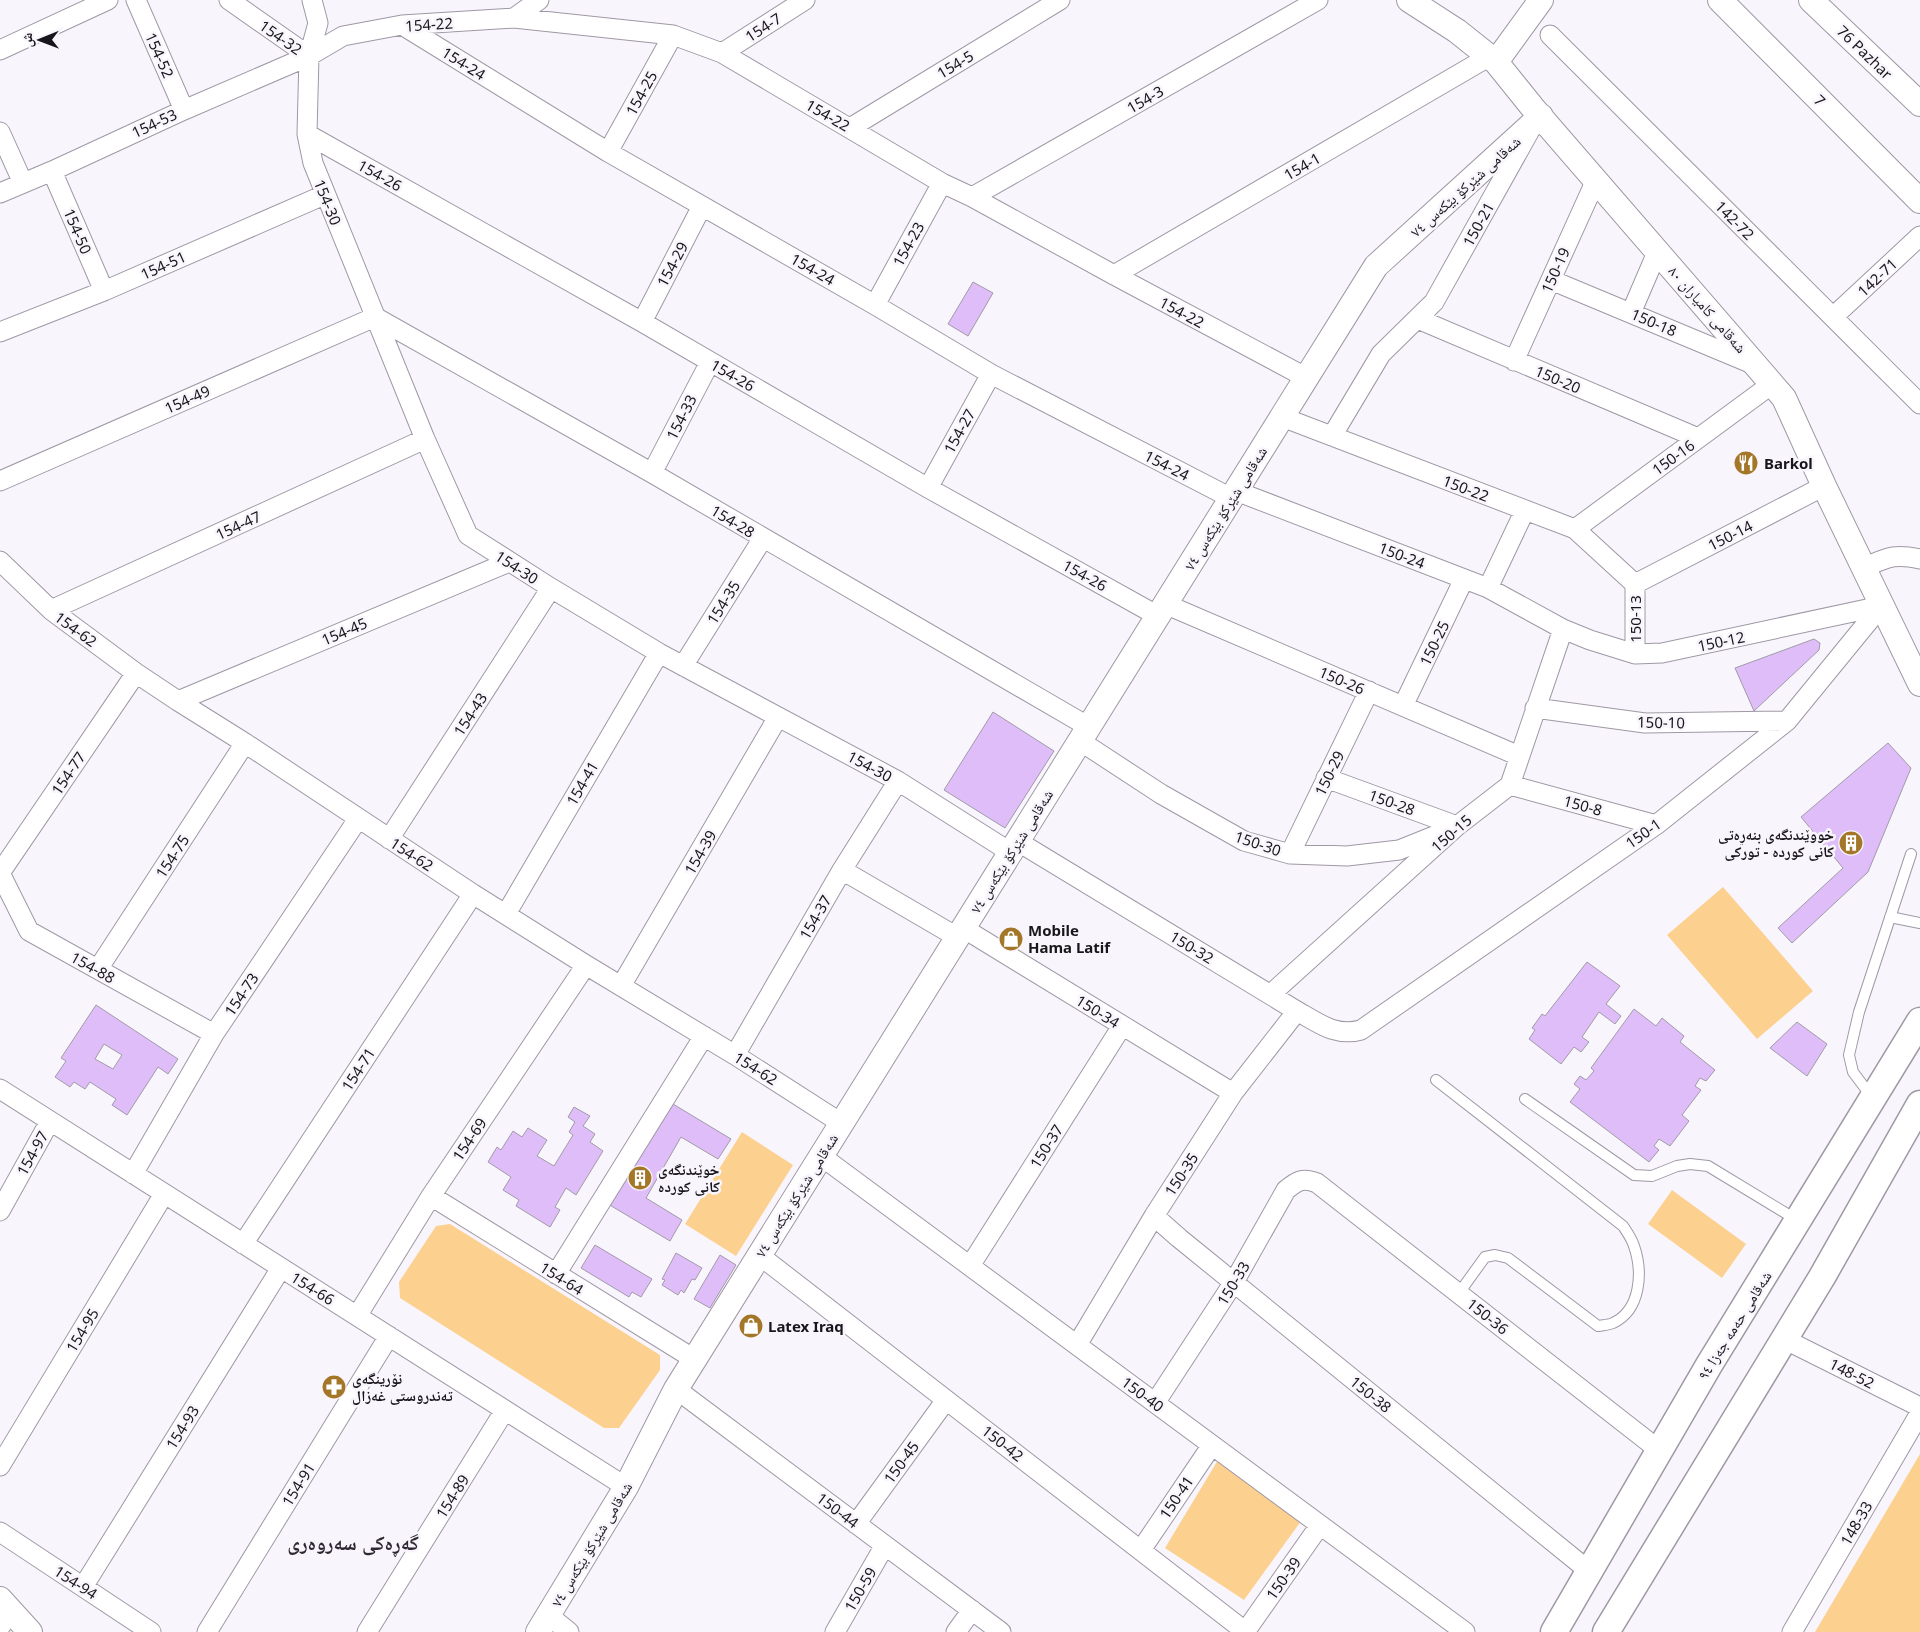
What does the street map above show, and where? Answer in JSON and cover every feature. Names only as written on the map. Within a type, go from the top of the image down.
[{"type":"main road","name":"شەقامی حەمە جەزا ٩٤","points":[[1554,1632],[1709,1365],[1920,1021]]},
{"type":"main road","points":[[1614,1629],[1822,1277],[1920,1104]]},
{"type":"street","points":[[0,50],[108,0]]},
{"type":"street","name":"154-52","points":[[136,0],[184,110]]},
{"type":"street","name":"154-32","points":[[229,0],[309,56]]},
{"type":"street","name":"154-30","points":[[312,0],[318,23],[309,56],[307,134],[312,163],[425,439],[468,535],[659,653],[898,781],[1013,847]]},
{"type":"street","points":[[516,9],[540,0]]},
{"type":"street","name":"154-7","points":[[722,53],[805,0]]},
{"type":"street","name":"154-5","points":[[850,128],[1060,0]]},
{"type":"street","name":"154-3","points":[[972,197],[1318,0]]},
{"type":"street","name":"شەقامی کامیاران ٨٠","points":[[1409,0],[1457,31],[1493,59],[1537,120],[1596,180],[1784,398],[1881,606],[1920,684]]},
{"type":"street","points":[[1493,59],[1541,0]]},
{"type":"street","name":"7","points":[[1720,0],[1920,201]]},
{"type":"street","name":"76 Pazhar","points":[[1811,0],[1920,104]]},
{"type":"street","name":"154-22","points":[[309,56],[343,36],[402,25],[516,9],[673,35],[722,53],[942,183],[972,197],[1306,378]]},
{"type":"street","name":"154-24","points":[[402,25],[608,152],[875,305],[991,374],[1234,495]]},
{"type":"street","name":"154-25","points":[[608,152],[673,35]]},
{"type":"street","name":"142-72","points":[[1550,35],[1920,404]]},
{"type":"street","name":"154-53","points":[[0,193],[309,56]]},
{"type":"street","name":"154-1","points":[[1114,275],[1493,59]]},
{"type":"street","name":"150-21","points":[[1332,436],[1381,354],[1434,302],[1537,120]]},
{"type":"street","name":"شەقامی شێرکۆ بێکەس ٧٤","points":[[543,1624],[626,1487],[676,1389],[694,1359],[1376,266],[1537,120]]},
{"type":"street","points":[[0,132],[23,183]]},
{"type":"street","name":"154-26","points":[[307,134],[642,322],[928,488],[1161,610]]},
{"type":"street","name":"154-50","points":[[52,171],[104,291]]},
{"type":"street","name":"150-19","points":[[1514,361],[1596,180]]},
{"type":"street","name":"154-23","points":[[875,305],[942,183]]},
{"type":"street","name":"154-51","points":[[0,332],[104,291],[324,195]]},
{"type":"street","name":"154-29","points":[[642,322],[702,206]]},
{"type":"street","name":"142-71","points":[[1834,317],[1920,236]]},
{"type":"street","points":[[1631,313],[1658,250]]},
{"type":"street","name":"150-18","points":[[1551,280],[1757,366]]},
{"type":"street","name":"154-28","points":[[375,317],[652,473],[1084,734]]},
{"type":"street","name":"154-49","points":[[0,481],[375,317]]},
{"type":"street","name":"150-20","points":[[1418,319],[1698,438]]},
{"type":"street","name":"154-33","points":[[652,473],[710,362]]},
{"type":"street","name":"154-27","points":[[928,488],[991,374]]},
{"type":"street","name":"150-16","points":[[1575,530],[1772,384]]},
{"type":"street","name":"150-22","points":[[1282,416],[1575,530],[1635,584]]},
{"type":"street","name":"154-47","points":[[50,610],[425,439]]},
{"type":"street","name":"150-14","points":[[1635,584],[1824,486]]},
{"type":"street","name":"150-24","points":[[1234,495],[1488,588],[1563,629]]},
{"type":"street","points":[[1488,588],[1525,510]]},
{"type":"street","points":[[468,535],[484,572]]},
{"type":"street","name":"154-35","points":[[683,666],[762,538]]},
{"type":"street","points":[[1863,568],[1892,556],[1920,559]]},
{"type":"street","name":"154-62","points":[[0,562],[50,610],[136,673],[473,894],[735,1055],[841,1123]]},
{"type":"street","name":"154-45","points":[[178,701],[509,562]]},
{"type":"street","name":"150-25","points":[[1403,706],[1464,579]]},
{"type":"street","name":"150-13","points":[[1635,584],[1636,654]]},
{"type":"street","name":"154-43","points":[[389,839],[551,588]]},
{"type":"street","name":"150-12","points":[[1563,629],[1590,640],[1636,654],[1662,653],[1881,606]]},
{"type":"street","name":"150-1","points":[[1372,1023],[1656,825],[1787,721],[1881,606]]},
{"type":"street","name":"150-26","points":[[1161,610],[1369,691],[1519,756]]},
{"type":"street","points":[[1510,786],[1563,629]]},
{"type":"street","name":"154-41","points":[[506,914],[659,653]]},
{"type":"street","name":"154-77","points":[[0,873],[136,673]]},
{"type":"street","name":"150-29","points":[[1290,854],[1369,691]]},
{"type":"street","name":"150-10","points":[[1535,708],[1645,723],[1787,721]]},
{"type":"street","name":"154-39","points":[[621,986],[778,717]]},
{"type":"street","name":"150-30","points":[[1084,734],[1161,794],[1244,842],[1290,854],[1347,856],[1399,850],[1457,826]]},
{"type":"street","name":"154-75","points":[[98,969],[245,743]]},
{"type":"street","name":"150-28","points":[[1326,778],[1457,826]]},
{"type":"street","name":"154-37","points":[[735,1055],[842,870],[898,781]]},
{"type":"street","name":"150-8","points":[[1510,786],[1656,825]]},
{"type":"street","name":"150-15","points":[[1271,994],[1457,826],[1510,786]]},
{"type":"street","name":"154-73","points":[[133,1174],[214,1034],[358,819]]},
{"type":"street","name":"150-32","points":[[1013,847],[1271,994],[1297,1012],[1332,1030],[1342,1033],[1361,1030],[1372,1023]]},
{"type":"street","name":"150-34","points":[[842,870],[960,932],[1233,1093]]},
{"type":"street","name":"154-88","points":[[0,873],[28,931],[214,1034]]},
{"type":"street","name":"154-71","points":[[243,1244],[473,894]]},
{"type":"street","name":"154-69","points":[[357,1316],[431,1196],[586,965]]},
{"type":"street","name":"150-35","points":[[1077,1345],[1154,1216],[1233,1093],[1297,1012]]},
{"type":"street","name":"150-37","points":[[970,1266],[1122,1026]]},
{"type":"street","points":[[556,1274],[704,1036]]},
{"type":"street","name":"154-66","points":[[0,1089],[626,1487]]},
{"type":"street","name":"154-97","points":[[0,1211],[50,1121]]},
{"type":"street","name":"150-40","points":[[821,1156],[1465,1632]]},
{"type":"street","name":"150-33","points":[[1155,1403],[1234,1282],[1286,1190],[1302,1179],[1317,1183]]},
{"type":"street","name":"150-36","points":[[1317,1183],[1660,1450]]},
{"type":"street","name":"154-95","points":[[0,1466],[164,1194]]},
{"type":"street","name":"154-64","points":[[431,1196],[694,1359]]},
{"type":"street","name":"150-38","points":[[1154,1216],[1589,1571]]},
{"type":"street","name":"150-42","points":[[759,1255],[1246,1632]]},
{"type":"street","name":"154-93","points":[[83,1587],[281,1268]]},
{"type":"street","name":"154-91","points":[[207,1632],[389,1336]]},
{"type":"street","name":"148-52","points":[[1784,1339],[1920,1407]]},
{"type":"street","name":"150-44","points":[[676,1389],[1001,1632]]},
{"type":"street","name":"150-45","points":[[856,1524],[946,1400]]},
{"type":"street","name":"154-89","points":[[367,1632],[505,1410]]},
{"type":"street","name":"148-33","points":[[1792,1632],[1920,1413]]},
{"type":"street","name":"150-41","points":[[1140,1550],[1212,1445]]},
{"type":"street","name":"150-39","points":[[1246,1632],[1320,1525]]},
{"type":"street","name":"154-94","points":[[0,1532],[151,1632]]},
{"type":"street","name":"150-59","points":[[835,1632],[885,1545]]},
{"type":"street","points":[[956,1632],[972,1610]]},
{"type":"street","points":[[4,1612],[30,1632]]},
{"type":"street","points":[[543,1624],[569,1632]]},
{"type":"lane","points":[[1872,1097],[1853,1072],[1849,1056],[1859,1012],[1911,854]]},
{"type":"lane","points":[[1890,918],[1920,923]]},
{"type":"lane","points":[[1436,1080],[1624,1226],[1634,1246],[1638,1270],[1638,1290],[1635,1300],[1624,1316],[1612,1323],[1598,1326],[1508,1258],[1495,1255],[1485,1257],[1459,1293]]},
{"type":"lane","points":[[1525,1099],[1634,1175],[1652,1176],[1677,1166],[1690,1164],[1708,1166],[1798,1221]]},
{"type":"shaded area","points":[[1723,887],[1813,991],[1757,1039],[1667,935]]},
{"type":"shaded area","points":[[742,1132],[793,1165],[736,1256],[685,1224]]},
{"type":"shaded area","points":[[1672,1190],[1746,1244],[1722,1278],[1648,1224]]},
{"type":"shaded area","points":[[450,1224],[660,1355],[660,1370],[619,1428],[604,1428],[400,1298],[399,1282],[436,1226]]},
{"type":"shaded area","points":[[1920,1454],[1920,1632],[1815,1632]]},
{"type":"shaded area","points":[[1221,1455],[1304,1517],[1244,1600],[1165,1548]]},
{"type":"building","points":[[973,282],[993,293],[968,336],[948,324]]},
{"type":"building","points":[[1814,639],[1820,643],[1819,650],[1754,711],[1735,668]]},
{"type":"building","points":[[993,712],[1054,751],[1005,828],[944,790]]},
{"type":"building","name":"خووێندنگەی بنەڕەتی کانی کوردە - تورکی","points":[[1888,743],[1911,768],[1868,872],[1792,943],[1778,928],[1843,868],[1801,817]]},
{"type":"building","points":[[1587,962],[1620,986],[1606,1004],[1621,1016],[1615,1024],[1599,1012],[1582,1037],[1589,1042],[1581,1052],[1574,1047],[1561,1064],[1529,1039],[1535,1030],[1532,1028],[1542,1014],[1545,1016]]},
{"type":"building","points":[[96,1005],[178,1059],[168,1074],[158,1067],[127,1115],[112,1105],[116,1099],[90,1082],[85,1089],[74,1082],[70,1087],[55,1077],[66,1061],[61,1058]],"holes":[[[104,1044],[122,1055],[113,1069],[95,1059]]]},
{"type":"building","points":[[1634,1009],[1656,1026],[1662,1018],[1684,1036],[1680,1042],[1715,1070],[1706,1081],[1700,1078],[1695,1086],[1701,1090],[1682,1115],[1689,1121],[1670,1146],[1659,1139],[1654,1146],[1659,1150],[1649,1162],[1570,1102],[1580,1089],[1574,1084],[1580,1076],[1586,1080],[1594,1071],[1591,1068]]},
{"type":"building","points":[[1797,1022],[1827,1044],[1807,1076],[1770,1048]]},
{"type":"building","name":"خوێندنگەی کانی کوردە","points":[[668,1101],[731,1139],[718,1159],[681,1137],[646,1198],[682,1220],[670,1241],[608,1204]]},
{"type":"building","points":[[574,1107],[590,1116],[583,1126],[595,1134],[590,1142],[603,1151],[576,1195],[566,1188],[555,1207],[560,1210],[550,1227],[516,1206],[519,1200],[503,1190],[511,1177],[488,1162],[497,1147],[501,1150],[513,1131],[522,1137],[528,1128],[547,1140],[537,1156],[554,1166],[573,1135],[569,1132],[575,1122],[568,1117]]},
{"type":"building","points":[[595,1245],[652,1279],[641,1297],[632,1292],[629,1297],[581,1268]]},
{"type":"building","points":[[676,1253],[702,1268],[695,1280],[692,1279],[684,1293],[681,1290],[678,1295],[662,1285],[665,1280],[662,1279]]},
{"type":"building","points":[[720,1255],[736,1265],[710,1308],[694,1299]]},
{"type":"place","name":"Barkol","points":[[1746,463]]},
{"type":"place","name":"خووێندنگەی بنەڕەتی کانی کوردە - تورکی","points":[[1851,843]]},
{"type":"place","name":"Mobile Hama Latif","points":[[1011,939]]},
{"type":"place","name":"خوێندنگەی کانی کوردە","points":[[640,1178]]},
{"type":"place","name":"Latex Iraq","points":[[751,1326]]},
{"type":"place","name":"نۆرینگەی تەندروستی غەزال","points":[[334,1387]]},
{"type":"district","name":"گەڕەکی سەروەری","points":[[353,1542]]}]
